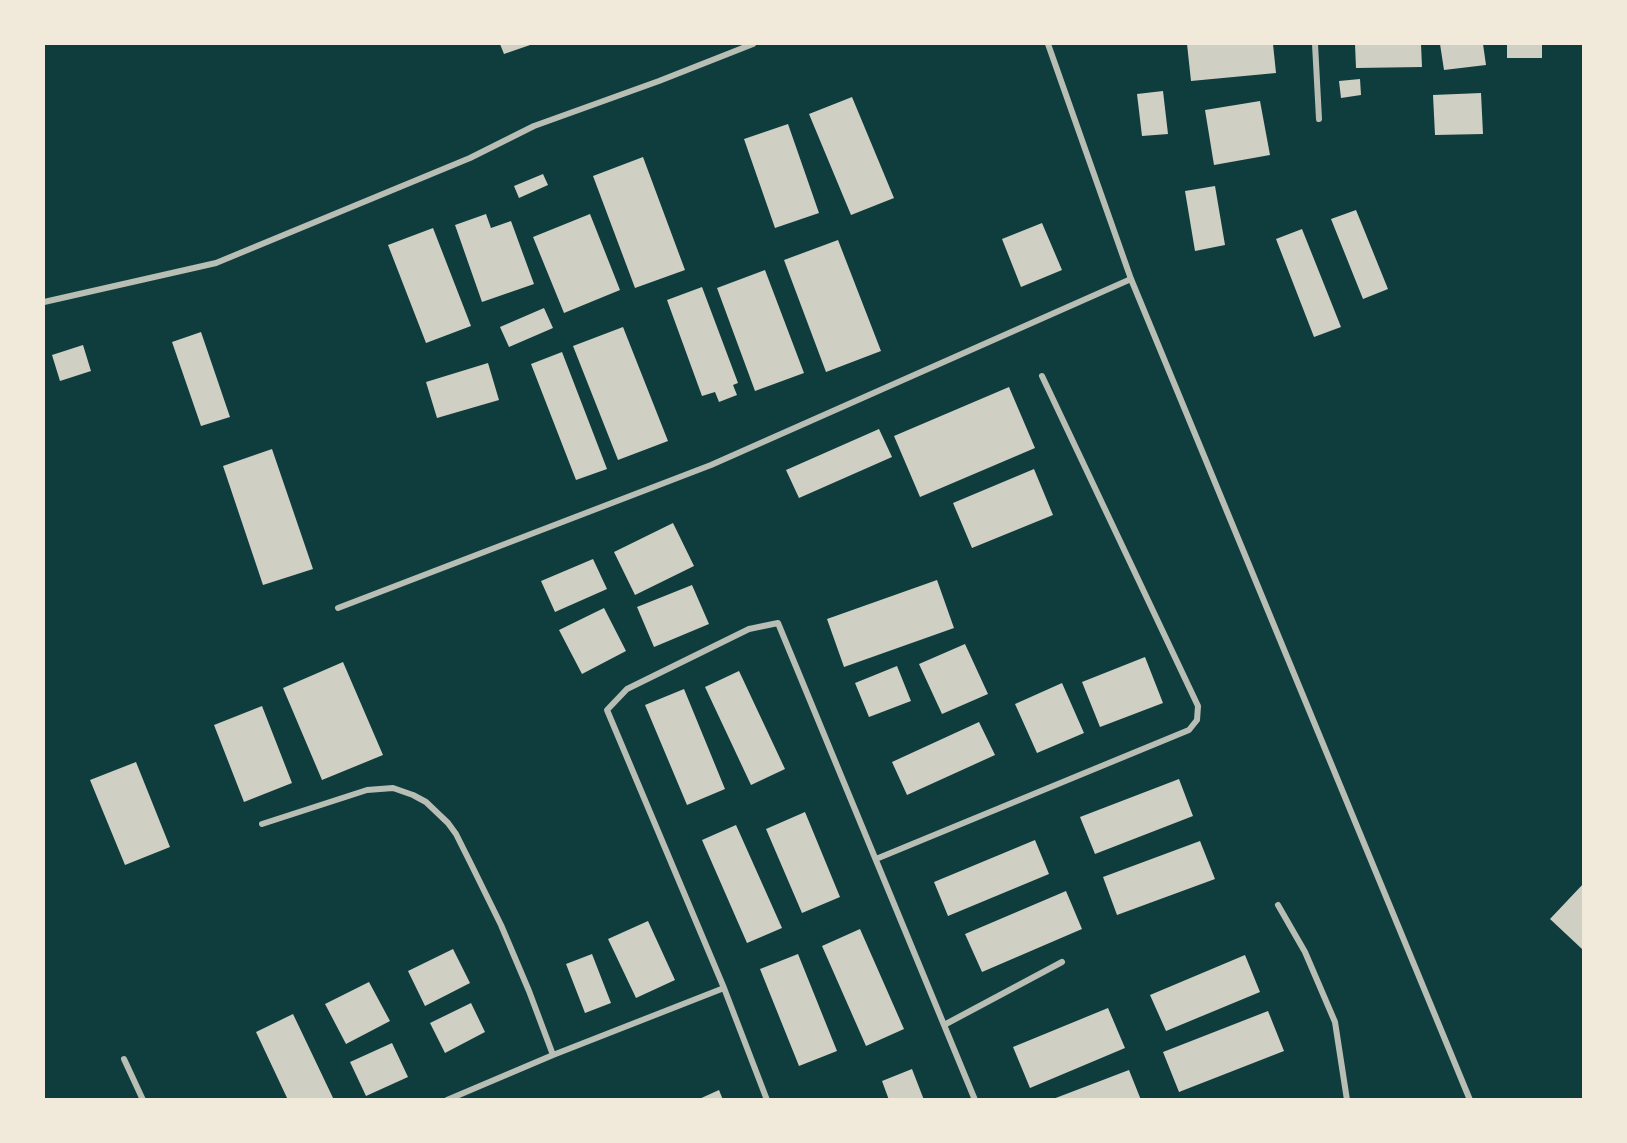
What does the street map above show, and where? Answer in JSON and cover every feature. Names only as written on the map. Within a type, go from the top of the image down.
[{"type":"street","points":[[44,302],[216,263],[470,158],[534,126],[753,44]]},
{"type":"street","points":[[1048,44],[1131,279],[1470,1100]]},
{"type":"street","points":[[1314,44],[1319,119]]},
{"type":"street","points":[[338,608],[711,465],[1131,279]]},
{"type":"street","points":[[876,859],[1189,730],[1197,720],[1198,706],[1042,376]]},
{"type":"street","points":[[767,1100],[724,987],[607,710],[627,689],[749,628],[778,623],[975,1100]]},
{"type":"street","points":[[262,824],[368,790],[393,788],[426,802],[452,828],[472,866],[501,925],[553,1054]]},
{"type":"street","points":[[1278,905],[1305,952],[1335,1022],[1347,1100]]},
{"type":"street","points":[[944,1025],[1062,962]]},
{"type":"street","points":[[447,1100],[553,1054],[724,987]]},
{"type":"street","points":[[124,1059],[143,1100]]},
{"type":"building","points":[[500,44],[533,44],[504,54]]},
{"type":"building","points":[[1187,44],[1273,44],[1276,73],[1191,81]]},
{"type":"building","points":[[1355,44],[1421,44],[1422,67],[1356,68]]},
{"type":"building","points":[[1440,44],[1483,44],[1486,65],[1444,70]]},
{"type":"building","points":[[1507,44],[1542,44],[1542,58],[1507,58]]},
{"type":"building","points":[[1360,79],[1361,95],[1341,98],[1339,81]]},
{"type":"building","points":[[1163,91],[1168,134],[1142,136],[1137,94]]},
{"type":"building","points":[[1481,93],[1483,134],[1435,135],[1433,95]]},
{"type":"building","points":[[852,97],[894,198],[851,215],[809,114]]},
{"type":"building","points":[[1260,101],[1270,155],[1214,165],[1205,110]]},
{"type":"building","points":[[788,124],[819,213],[775,228],[744,139]]},
{"type":"building","points":[[643,157],[685,270],[635,288],[593,176]]},
{"type":"building","points":[[543,174],[548,185],[519,198],[514,186]]},
{"type":"building","points":[[1215,186],[1225,245],[1195,251],[1185,191]]},
{"type":"building","points":[[1356,210],[1388,289],[1363,299],[1331,219]]},
{"type":"building","points":[[486,214],[491,228],[511,221],[534,284],[482,302],[455,225]]},
{"type":"building","points":[[590,214],[620,290],[564,313],[533,237]]},
{"type":"building","points":[[1042,223],[1062,270],[1021,287],[1002,239]]},
{"type":"building","points":[[433,228],[471,326],[426,343],[388,245]]},
{"type":"building","points":[[1302,229],[1341,327],[1314,337],[1276,239]]},
{"type":"building","points":[[838,240],[881,351],[826,372],[784,260]]},
{"type":"building","points":[[765,270],[804,373],[755,391],[717,288]]},
{"type":"building","points":[[702,287],[738,383],[733,385],[737,395],[719,402],[715,392],[702,396],[667,300]]},
{"type":"building","points":[[544,308],[553,328],[509,347],[500,327]]},
{"type":"building","points":[[623,327],[668,441],[618,460],[573,346]]},
{"type":"building","points":[[201,332],[230,417],[201,426],[172,342]]},
{"type":"building","points":[[83,345],[91,371],[60,381],[52,355]]},
{"type":"building","points":[[562,352],[607,469],[576,480],[531,364]]},
{"type":"building","points":[[488,363],[499,400],[437,418],[426,382]]},
{"type":"building","points":[[1009,387],[1035,448],[920,497],[894,436]]},
{"type":"building","points":[[879,429],[892,457],[799,498],[786,470]]},
{"type":"building","points":[[272,449],[313,569],[263,585],[223,466]]},
{"type":"building","points":[[1034,469],[1053,515],[972,548],[953,503]]},
{"type":"building","points":[[673,523],[694,566],[635,595],[614,552]]},
{"type":"building","points":[[593,559],[607,589],[555,612],[541,581]]},
{"type":"building","points":[[937,580],[954,628],[844,667],[827,619]]},
{"type":"building","points":[[692,585],[709,624],[654,647],[637,607]]},
{"type":"building","points":[[604,608],[626,651],[582,674],[559,630]]},
{"type":"building","points":[[965,644],[988,694],[942,714],[919,664]]},
{"type":"building","points":[[1145,657],[1163,703],[1100,727],[1082,682]]},
{"type":"building","points":[[343,662],[383,755],[322,780],[283,688]]},
{"type":"building","points":[[897,666],[911,701],[869,717],[855,683]]},
{"type":"building","points":[[739,671],[785,769],[751,785],[705,687]]},
{"type":"building","points":[[1062,683],[1084,733],[1037,753],[1015,704]]},
{"type":"building","points":[[684,689],[725,789],[687,805],[645,705]]},
{"type":"building","points":[[262,706],[292,783],[244,802],[214,725]]},
{"type":"building","points":[[979,722],[995,755],[907,795],[892,762]]},
{"type":"building","points":[[136,762],[170,847],[125,865],[90,780]]},
{"type":"building","points":[[1179,779],[1193,816],[1095,854],[1080,817]]},
{"type":"building","points":[[805,812],[840,897],[802,913],[766,829]]},
{"type":"building","points":[[736,825],[782,928],[747,943],[702,840]]},
{"type":"building","points":[[1035,840],[1049,874],[948,916],[934,882]]},
{"type":"building","points":[[1200,841],[1215,879],[1117,915],[1103,877]]},
{"type":"building","points":[[1584,883],[1584,947],[1582,949],[1550,919]]},
{"type":"building","points":[[1066,891],[1082,929],[982,972],[965,934]]},
{"type":"building","points":[[648,921],[675,980],[636,998],[608,939]]},
{"type":"building","points":[[860,929],[904,1029],[866,1046],[822,946]]},
{"type":"building","points":[[453,949],[470,983],[425,1006],[408,971]]},
{"type":"building","points":[[592,954],[611,1003],[585,1013],[566,964]]},
{"type":"building","points":[[798,954],[837,1051],[799,1066],[760,969]]},
{"type":"building","points":[[1245,955],[1260,992],[1166,1031],[1150,995]]},
{"type":"building","points":[[369,982],[390,1021],[346,1044],[325,1004]]},
{"type":"building","points":[[471,1003],[485,1032],[445,1053],[430,1023]]},
{"type":"building","points":[[1108,1008],[1125,1048],[1030,1088],[1013,1047]]},
{"type":"building","points":[[1268,1011],[1284,1051],[1179,1092],[1163,1052]]},
{"type":"building","points":[[293,1014],[334,1100],[288,1100],[256,1032]]},
{"type":"building","points":[[392,1043],[408,1077],[366,1096],[350,1062]]},
{"type":"building","points":[[912,1069],[924,1100],[889,1100],[882,1081]]},
{"type":"building","points":[[1129,1070],[1141,1100],[1053,1100],[1053,1099]]},
{"type":"building","points":[[719,1090],[723,1100],[697,1100]]}]
